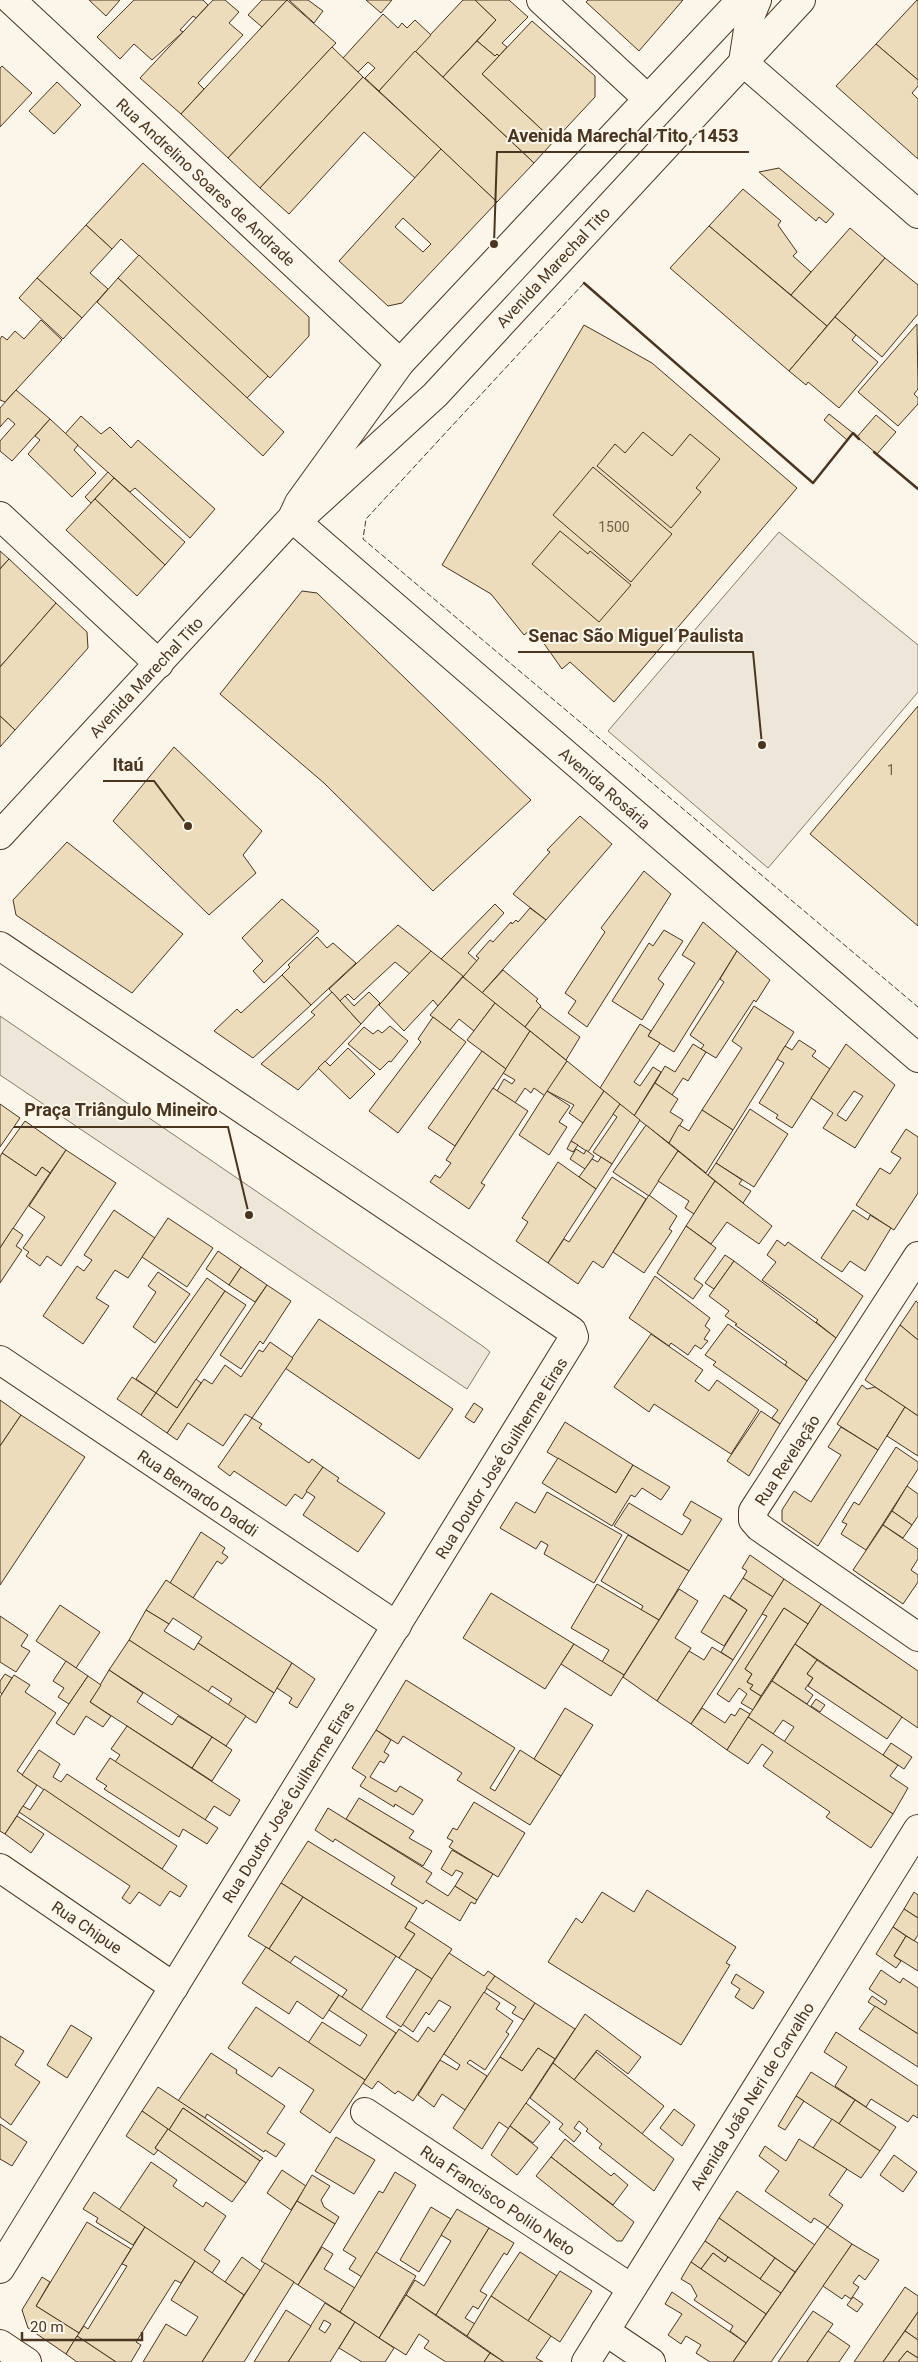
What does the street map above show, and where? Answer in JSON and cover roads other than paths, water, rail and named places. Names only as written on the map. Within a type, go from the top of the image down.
[{"type":"street","name":"Rua Andrelino Soares de Andrade","points":[[11,0],[400,364]]},
{"type":"street","points":[[541,0],[648,99]]},
{"type":"street","points":[[292,518],[393,407],[401,390],[403,377],[400,364],[741,0]]},
{"type":"street","points":[[757,0],[750,17],[743,62],[918,214]]},
{"type":"street","name":"Avenida Marechal Tito","points":[[0,835],[292,518],[307,512],[435,395],[800,0]]},
{"type":"street","points":[[0,516],[159,664]]},
{"type":"street","name":"Avenida Rosária","points":[[292,518],[918,1058]]},
{"type":"street","name":"Rua Doutor José Guilherme Eiras","points":[[0,946],[572,1331],[573,1335],[572,1342],[0,2270]]},
{"type":"street","name":"Rua Revelação","points":[[918,1256],[754,1511],[753,1520],[759,1527],[918,1636]]},
{"type":"street","name":"Rua Bernardo Daddi","points":[[0,1360],[397,1626]]},
{"type":"street","name":"Avenida João Neri de Carvalho","points":[[586,2362],[918,1830]]},
{"type":"street","name":"Rua Chipue","points":[[0,1868],[174,1987]]},
{"type":"street","name":"Rua Francisco Polilo Neto","points":[[365,2112],[631,2288]]},
{"type":"street","points":[[605,2331],[651,2362]]},
{"type":"street","points":[[0,2344],[27,2362]]},
{"type":"place","name":"Avenida Marechal Tito, 1453","points":[[494,244]]},
{"type":"place","name":"Senac São Miguel Paulista","points":[[762,745]]},
{"type":"place","name":"Itaú","points":[[188,826]]},
{"type":"place","name":"Praça Triângulo Mineiro","points":[[249,1215]]}]
